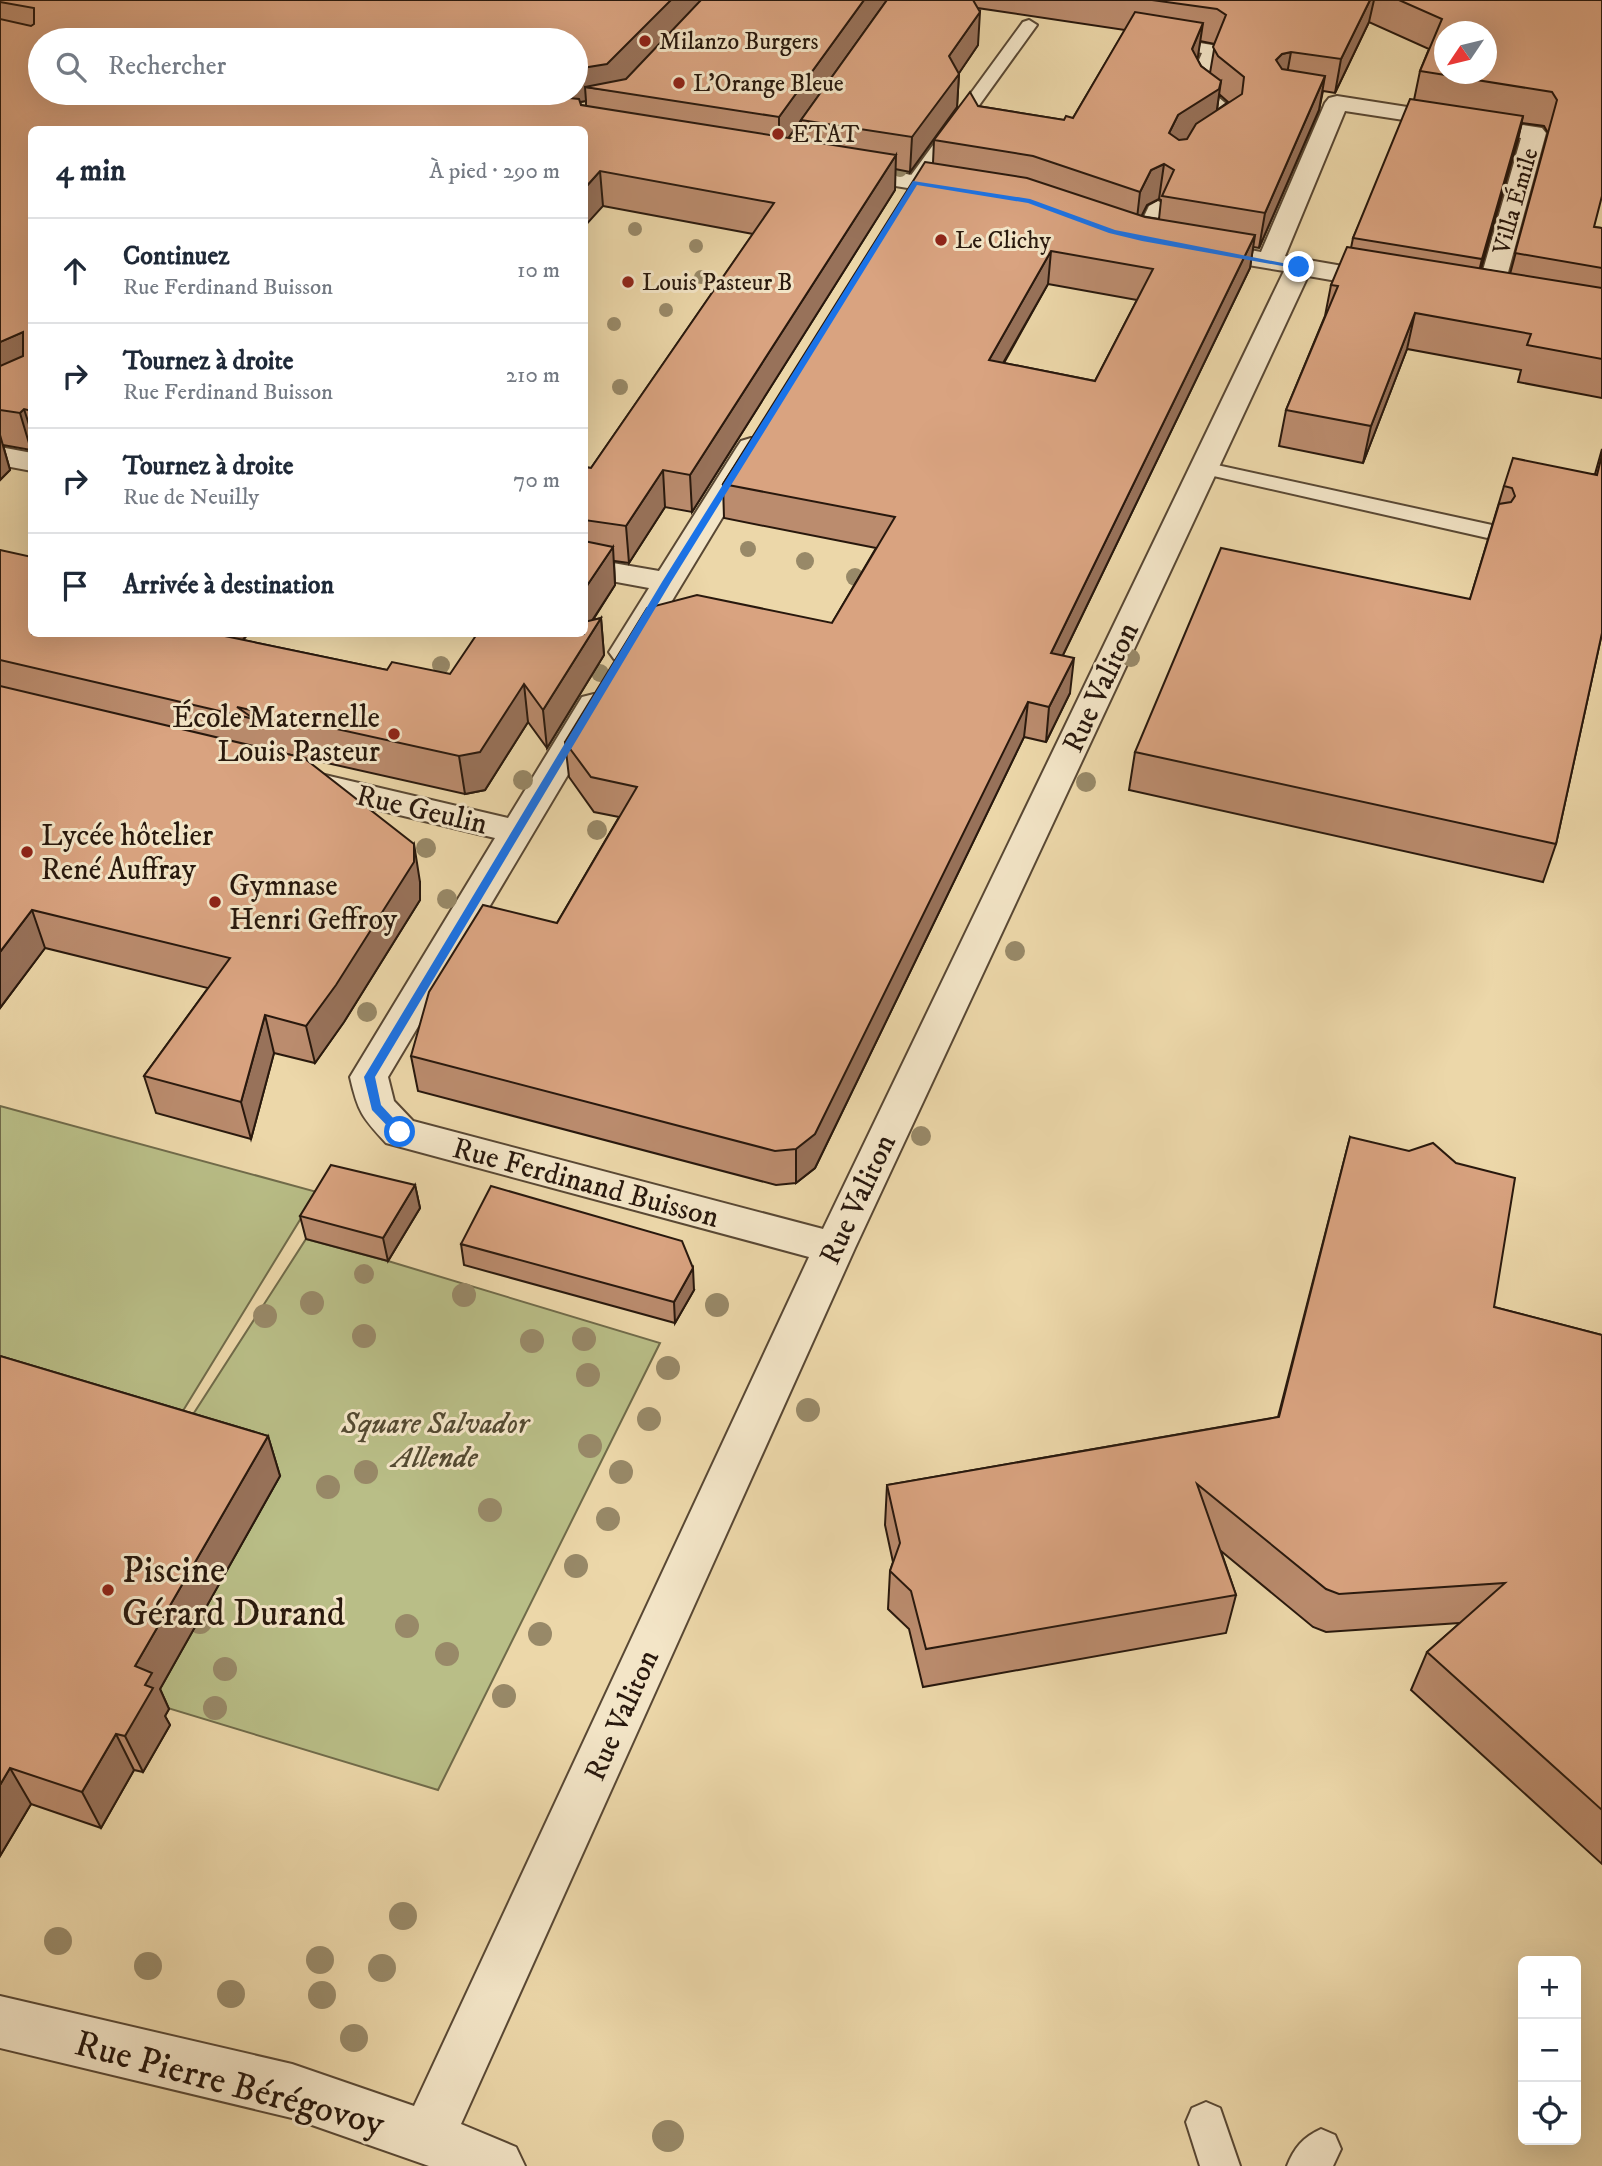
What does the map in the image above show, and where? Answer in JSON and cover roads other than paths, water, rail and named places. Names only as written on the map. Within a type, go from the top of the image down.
[{"type":"street","name":"Villa Émile","points":[[1311,99],[1534,134],[1501,300],[1461,294]]},
{"type":"street","points":[[1285,264],[1338,103]]},
{"type":"street","points":[[823,167],[991,195]]},
{"type":"street","points":[[895,215],[915,182]]},
{"type":"street","points":[[1132,237],[1420,287]]},
{"type":"street","name":"Rue Valiton","points":[[427,2138],[834,1248],[1203,468],[1285,264]]},
{"type":"street","name":"Rue Ferdinand Buisson","points":[[770,416],[369,1077],[376,1107],[400,1132],[834,1248]]},
{"type":"street","points":[[0,456],[28,460]]},
{"type":"street","points":[[588,568],[667,582]]},
{"type":"street","name":"Rue Geulin","points":[[259,770],[517,832]]},
{"type":"street","name":"Rue Pierre Bérégovoy","points":[[0,2022],[292,2091],[427,2138],[497,2166]]},
{"type":"lane","points":[[915,182],[1029,24]]},
{"type":"lane","points":[[1149,40],[1212,50],[1198,81],[1204,94],[1228,114],[1224,127],[1200,142]]},
{"type":"lane","points":[[1132,237],[1158,206]]},
{"type":"lane","points":[[1203,468],[1492,532]]},
{"type":"lane","points":[[1206,2122],[1220,2166]]},
{"type":"place","name":"Milanzo Burgers","points":[[645,41]]},
{"type":"place","name":"L'Orange Bleue","points":[[679,83]]},
{"type":"place","name":"ETAT","points":[[778,134]]},
{"type":"place","name":"Le Clichy","points":[[941,240]]},
{"type":"place","name":"Louis Pasteur B","points":[[628,282]]},
{"type":"place","name":"École Maternelle Louis Pasteur","points":[[394,734]]},
{"type":"place","name":"Lycée hôtelier René Auffray","points":[[27,852]]},
{"type":"place","name":"Gymnase Henri Geffroy","points":[[215,902]]},
{"type":"place","name":"Piscine Gérard Durand","points":[[108,1590]]},
{"type":"park label","name":"Square Salvador Allende","points":[[435,1440]]}]
